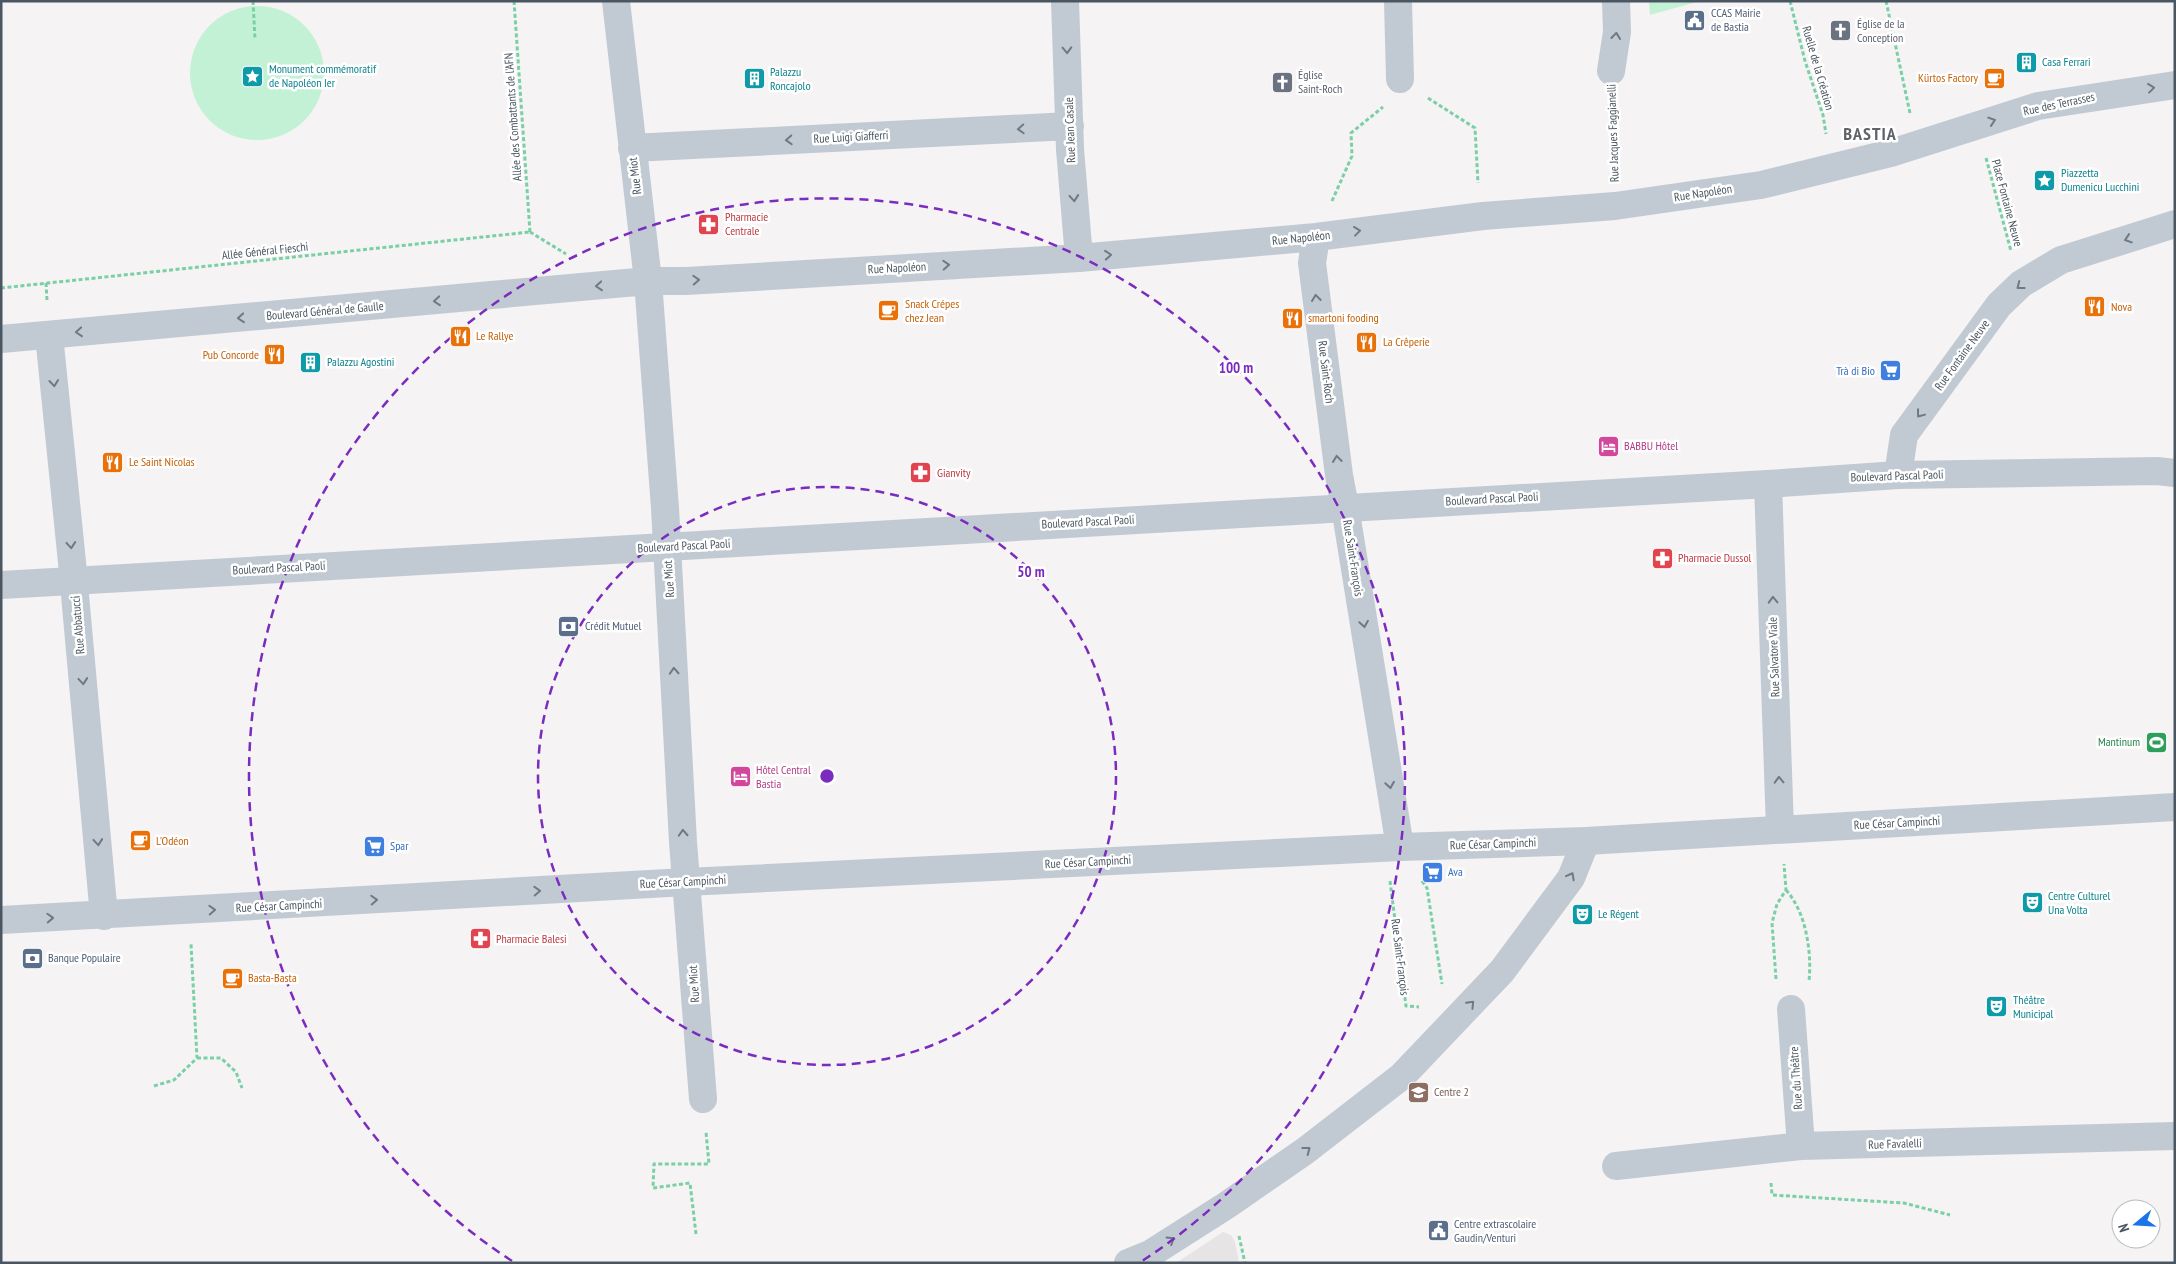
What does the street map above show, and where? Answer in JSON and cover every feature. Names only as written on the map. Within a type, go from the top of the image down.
[{"type":"street","name":"Rue Miot","points":[[616,1],[648,281],[665,508],[686,882],[703,1099]]},
{"type":"street","name":"Rue Jean Casale","points":[[1066,1],[1070,138],[1079,258]]},
{"type":"street","points":[[1398,1],[1400,79]]},
{"type":"street","name":"Rue Jacques Faggianelli","points":[[1611,71],[1617,32],[1616,1]]},
{"type":"street","name":"Rue des Terrasses","points":[[1946,136],[2038,106],[2175,85]]},
{"type":"street","name":"Rue Napoléon","points":[[648,281],[696,280],[1079,258],[1316,236],[1483,216],[1615,206],[1761,184],[1832,169],[1946,136]]},
{"type":"street","name":"Rue Luigi Giafferri","points":[[632,148],[1070,138]]},
{"type":"street","name":"Rue Fontaine Neuve","points":[[1898,475],[1904,435],[1999,305],[2021,284],[2061,260],[2175,224]]},
{"type":"street","name":"Rue Saint-Roch","points":[[1316,236],[1312,263],[1339,475],[1345,507]]},
{"type":"street","name":"Boulevard Général de Gaulle","points":[[1,339],[648,281]]},
{"type":"street","name":"Rue Abbatucci","points":[[49,335],[74,580],[104,916]]},
{"type":"street","name":"Boulevard Pascal Paoli","points":[[1,585],[1898,475],[2158,471],[2175,473]]},
{"type":"street","name":"Rue Salvatore Viale","points":[[1768,484],[1780,829]]},
{"type":"street","name":"Rue Saint-François","points":[[1345,507],[1400,847]]},
{"type":"street","name":"Rue César Campinchi","points":[[1,920],[104,916],[686,882],[1400,847],[1586,842],[2175,807]]},
{"type":"street","points":[[1128,1263],[1150,1254],[1227,1205],[1306,1151],[1402,1076],[1502,971],[1571,878],[1586,842]]},
{"type":"street","name":"Rue du Théâtre","points":[[1791,1010],[1801,1146]]},
{"type":"street","name":"Rue Favalelli","points":[[1616,1166],[1801,1146],[2175,1136]]},
{"type":"path","points":[[253,1],[255,38]]},
{"type":"path","name":"Allée des Combattants de l'AFN","points":[[514,1],[530,232]]},
{"type":"path","name":"Ruelle de la Création","points":[[1790,1],[1805,62],[1823,115],[1832,169]]},
{"type":"path","points":[[1886,1],[1916,145]]},
{"type":"path","name":"Rue Jacques Faggianelli","points":[[1611,71],[1609,99],[1615,206]]},
{"type":"path","points":[[1316,236],[1352,156],[1351,133],[1385,105],[1400,79],[1475,128],[1483,216]]},
{"type":"path","name":"Place Fontaine Neuve","points":[[1976,126],[2021,284]]},
{"type":"path","name":"Allée Général Fieschi","points":[[1,288],[530,232]]},
{"type":"path","points":[[1400,847],[1427,888],[1444,992]]},
{"type":"path","name":"Rue Saint-François","points":[[1400,847],[1390,880],[1406,1006],[1427,1008],[1437,1039]]},
{"type":"path","points":[[1786,890],[1794,899],[1801,913],[1806,936],[1810,979],[1803,1001],[1791,1010],[1782,1001],[1777,987],[1772,923],[1777,904],[1786,890]]},
{"type":"path","points":[[189,911],[197,1058]]},
{"type":"path","points":[[154,1086],[174,1080],[197,1058],[221,1058],[236,1072],[242,1088]]},
{"type":"path","points":[[696,1234],[690,1184],[653,1188],[654,1164],[709,1164],[703,1099]]},
{"type":"path","points":[[1772,1195],[1904,1203],[1950,1215]]},
{"type":"shaded area","points":[[1223,1232],[1231,1235],[1235,1242],[1239,1263],[1176,1263]]},
{"type":"green space","points":[[1649,1],[1700,1],[1650,15]]},
{"type":"green space","points":[[257,6],[283,11],[294,17],[304,26],[313,36],[319,47],[324,73],[319,99],[313,110],[304,120],[294,129],[283,135],[257,140],[231,135],[220,129],[210,120],[201,110],[195,99],[190,73],[195,47],[201,36],[210,26],[220,17],[231,11]]},
{"type":"place","name":"CCAS Mairie de Bastia","points":[[1695,20]]},
{"type":"place","name":"Église de la Conception","points":[[1841,31]]},
{"type":"place","name":"Casa Ferrari","points":[[2026,62]]},
{"type":"place","name":"Monument commémoratif de Napoléon Ier","points":[[253,76]]},
{"type":"place","name":"Kürtos Factory","points":[[1994,78]]},
{"type":"place","name":"Palazzu Roncajolo","points":[[754,79]]},
{"type":"place","name":"Église Saint-Roch","points":[[1282,82]]},
{"type":"place","name":"Piazzetta Dumenicu Lucchini","points":[[2045,180]]},
{"type":"place","name":"Pharmacie Centrale","points":[[709,224]]},
{"type":"place","name":"Nova","points":[[2095,307]]},
{"type":"place","name":"Snack Crépes chez Jean","points":[[889,311]]},
{"type":"place","name":"smartoni fooding","points":[[1292,318]]},
{"type":"place","name":"Le Rallye","points":[[460,336]]},
{"type":"place","name":"La Crêperie","points":[[1367,342]]},
{"type":"place","name":"Pub Concorde","points":[[275,355]]},
{"type":"place","name":"Palazzu Agostini","points":[[311,362]]},
{"type":"place","name":"Trà di Bio","points":[[1891,371]]},
{"type":"place","name":"BABBU Hôtel","points":[[1608,446]]},
{"type":"place","name":"Le Saint Nicolas","points":[[113,462]]},
{"type":"place","name":"Gianvity","points":[[921,473]]},
{"type":"place","name":"Pharmacie Dussol","points":[[1662,558]]},
{"type":"place","name":"Crédit Mutuel","points":[[569,626]]},
{"type":"place","name":"Mantinum","points":[[2156,742]]},
{"type":"place","name":"Hôtel Central Bastia","points":[[740,777]]},
{"type":"place","name":"L'Odéon","points":[[140,841]]},
{"type":"place","name":"Spar","points":[[374,846]]},
{"type":"place","name":"Ava","points":[[1432,872]]},
{"type":"place","name":"Centre Culturel Una Volta","points":[[2032,903]]},
{"type":"place","name":"Le Régent","points":[[1582,914]]},
{"type":"place","name":"Pharmacie Balesi","points":[[480,939]]},
{"type":"place","name":"Banque Populaire","points":[[32,958]]},
{"type":"place","name":"Basta-Basta","points":[[232,978]]},
{"type":"place","name":"Théâtre Municipal","points":[[1997,1007]]},
{"type":"place","name":"Centre 2","points":[[1418,1092]]},
{"type":"place","name":"Centre extrascolaire Gaudin/Venturi","points":[[1438,1231]]},
{"type":"district","name":"BASTIA","points":[[1870,134]]}]
